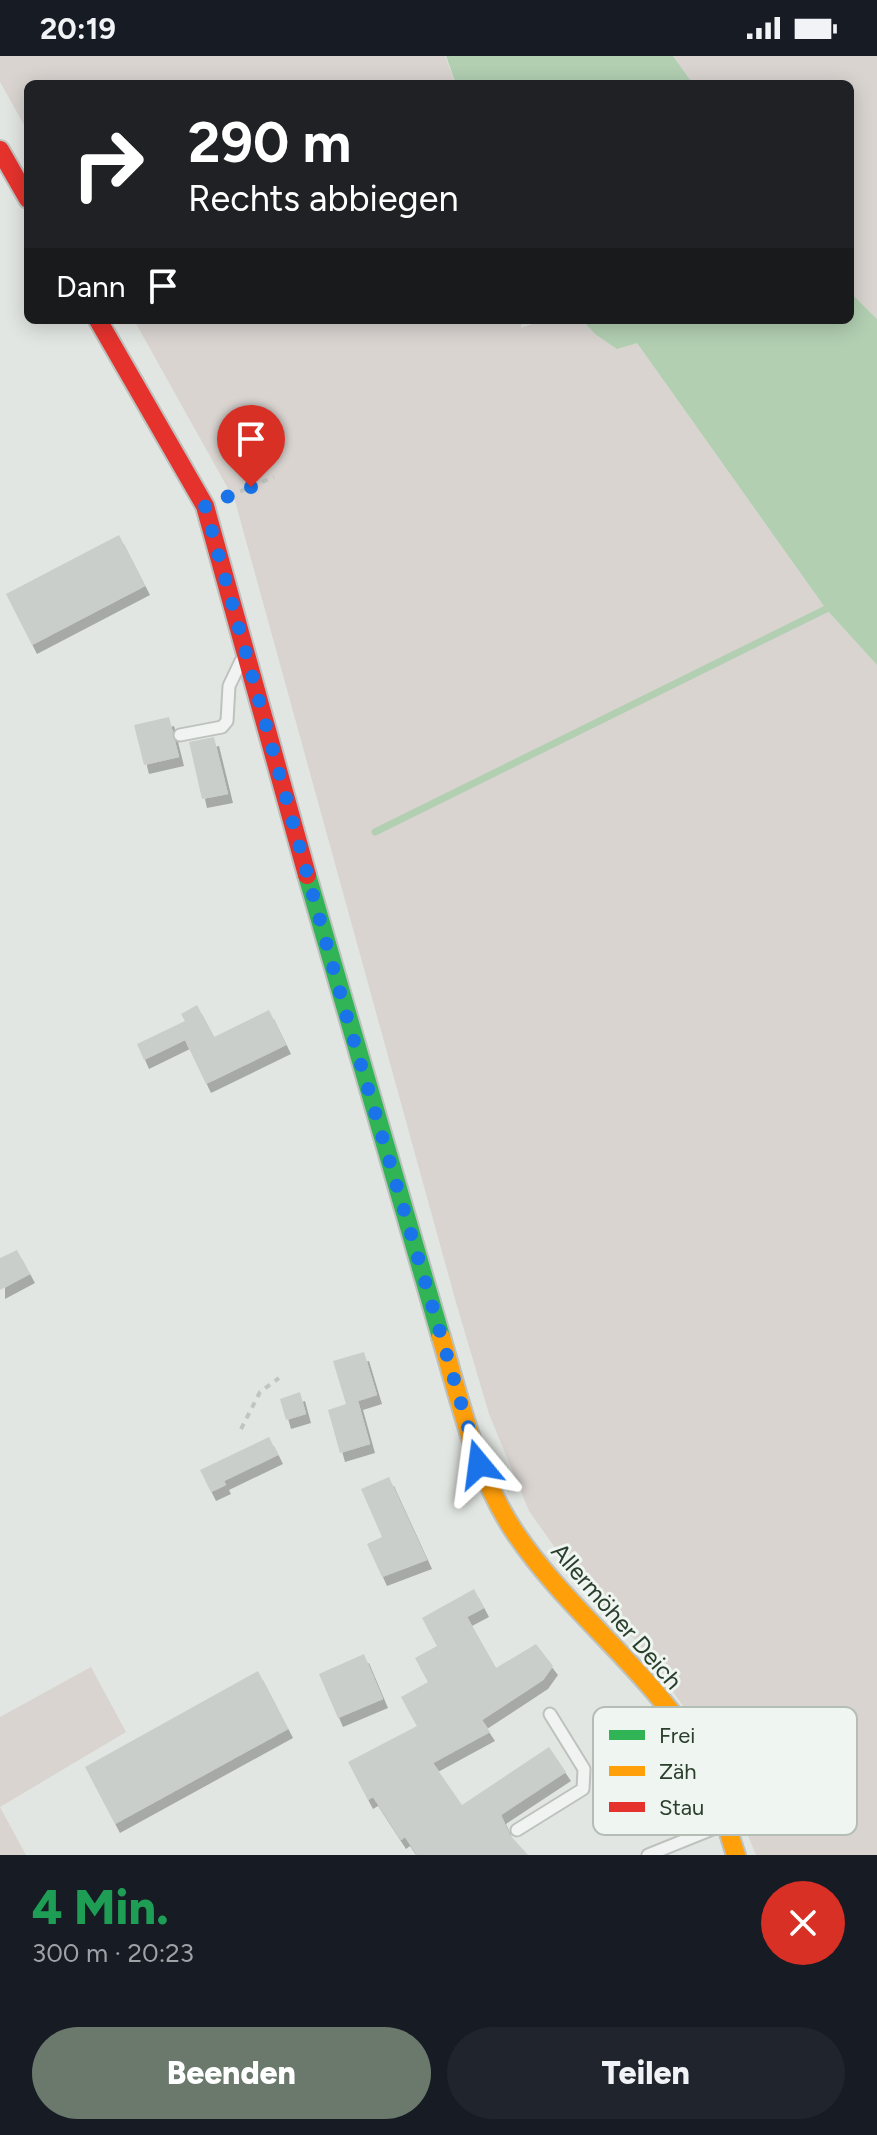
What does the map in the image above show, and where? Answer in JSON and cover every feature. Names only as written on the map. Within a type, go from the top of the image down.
[{"type":"street","points":[[0,150],[24,192]]},
{"type":"street","name":"Allermöher Deich","points":[[100,324],[205,506],[346,1014],[479,1464],[515,1533],[567,1601],[616,1647],[665,1707]]},
{"type":"street","name":"Allermöher Deich","points":[[729,1835],[736,1855]]},
{"type":"lane","points":[[180,735],[222,727],[227,721],[229,686],[245,653]]},
{"type":"lane","points":[[517,1830],[583,1789],[584,1769],[550,1714]]},
{"type":"lane","points":[[648,1855],[698,1835]]},
{"type":"path","points":[[205,506],[274,477]]},
{"type":"path","points":[[241,1429],[260,1392],[279,1378]]},
{"type":"shaded area","points":[[0,56],[445,56],[454,80],[24,80],[24,125],[0,82]]},
{"type":"shaded area","points":[[446,56],[673,56],[690,80],[455,80]]},
{"type":"shaded area","points":[[673,56],[877,56],[877,319],[854,296],[854,80],[690,80]]},
{"type":"shaded area","points":[[854,296],[877,319],[877,665],[826,609],[637,343],[617,349],[586,324],[854,324]]},
{"type":"shaded area","points":[[136,324],[522,324],[521,328],[532,324],[586,324],[595,334],[637,343],[826,609],[877,665],[877,1855],[756,1855],[748,1835],[857,1835],[857,1707],[684,1707],[638,1642],[595,1604],[529,1511],[489,1414],[455,1299],[235,501]]},
{"type":"shaded area","points":[[91,1667],[126,1732],[0,1807],[0,1717]]},
{"type":"shaded area","points":[[0,1807],[26,1855],[0,1855]]},
{"type":"building","points":[[119,535],[145,586],[32,645],[6,594]]},
{"type":"building","points":[[169,717],[179,757],[144,765],[134,725]]},
{"type":"building","points":[[214,737],[228,794],[202,799],[189,742]]},
{"type":"building","points":[[197,1005],[214,1037],[269,1010],[286,1045],[206,1084],[185,1040],[144,1060],[137,1044],[185,1021],[181,1014]]},
{"type":"building","points":[[17,1250],[30,1274],[0,1290],[0,1258]]},
{"type":"building","points":[[364,1352],[377,1395],[358,1401],[370,1444],[340,1453],[328,1410],[346,1404],[333,1361]]},
{"type":"building","points":[[300,1392],[306,1414],[286,1420],[280,1399]]},
{"type":"building","points":[[269,1437],[278,1455],[224,1481],[226,1485],[211,1492],[200,1470]]},
{"type":"building","points":[[389,1477],[427,1560],[382,1577],[367,1544],[382,1537],[361,1489]]},
{"type":"building","points":[[474,1589],[484,1608],[467,1617],[496,1668],[536,1644],[553,1666],[543,1680],[482,1720],[490,1732],[433,1763],[462,1805],[549,1747],[566,1772],[501,1815],[510,1835],[528,1855],[417,1855],[405,1837],[401,1840],[373,1797],[368,1800],[348,1762],[417,1726],[401,1697],[428,1682],[415,1658],[437,1646],[422,1618]]},
{"type":"building","points":[[364,1654],[383,1699],[338,1718],[319,1674]]},
{"type":"building","points":[[258,1671],[288,1729],[115,1824],[85,1767]]},
{"type":"waterway","points":[[375,832],[826,609]]},
{"type":"traffic: fast","points":[[307,875],[441,1337]]},
{"type":"traffic: slow","points":[[441,1337],[480,1463],[516,1534],[561,1591],[667,1707]]},
{"type":"traffic: slow","points":[[730,1835],[736,1855]]},
{"type":"traffic: jam","points":[[0,150],[24,192]]},
{"type":"traffic: jam","points":[[100,324],[205,506],[307,875]]},
{"type":"route","points":[[251,487],[205,506],[346,1014],[479,1464]]}]
